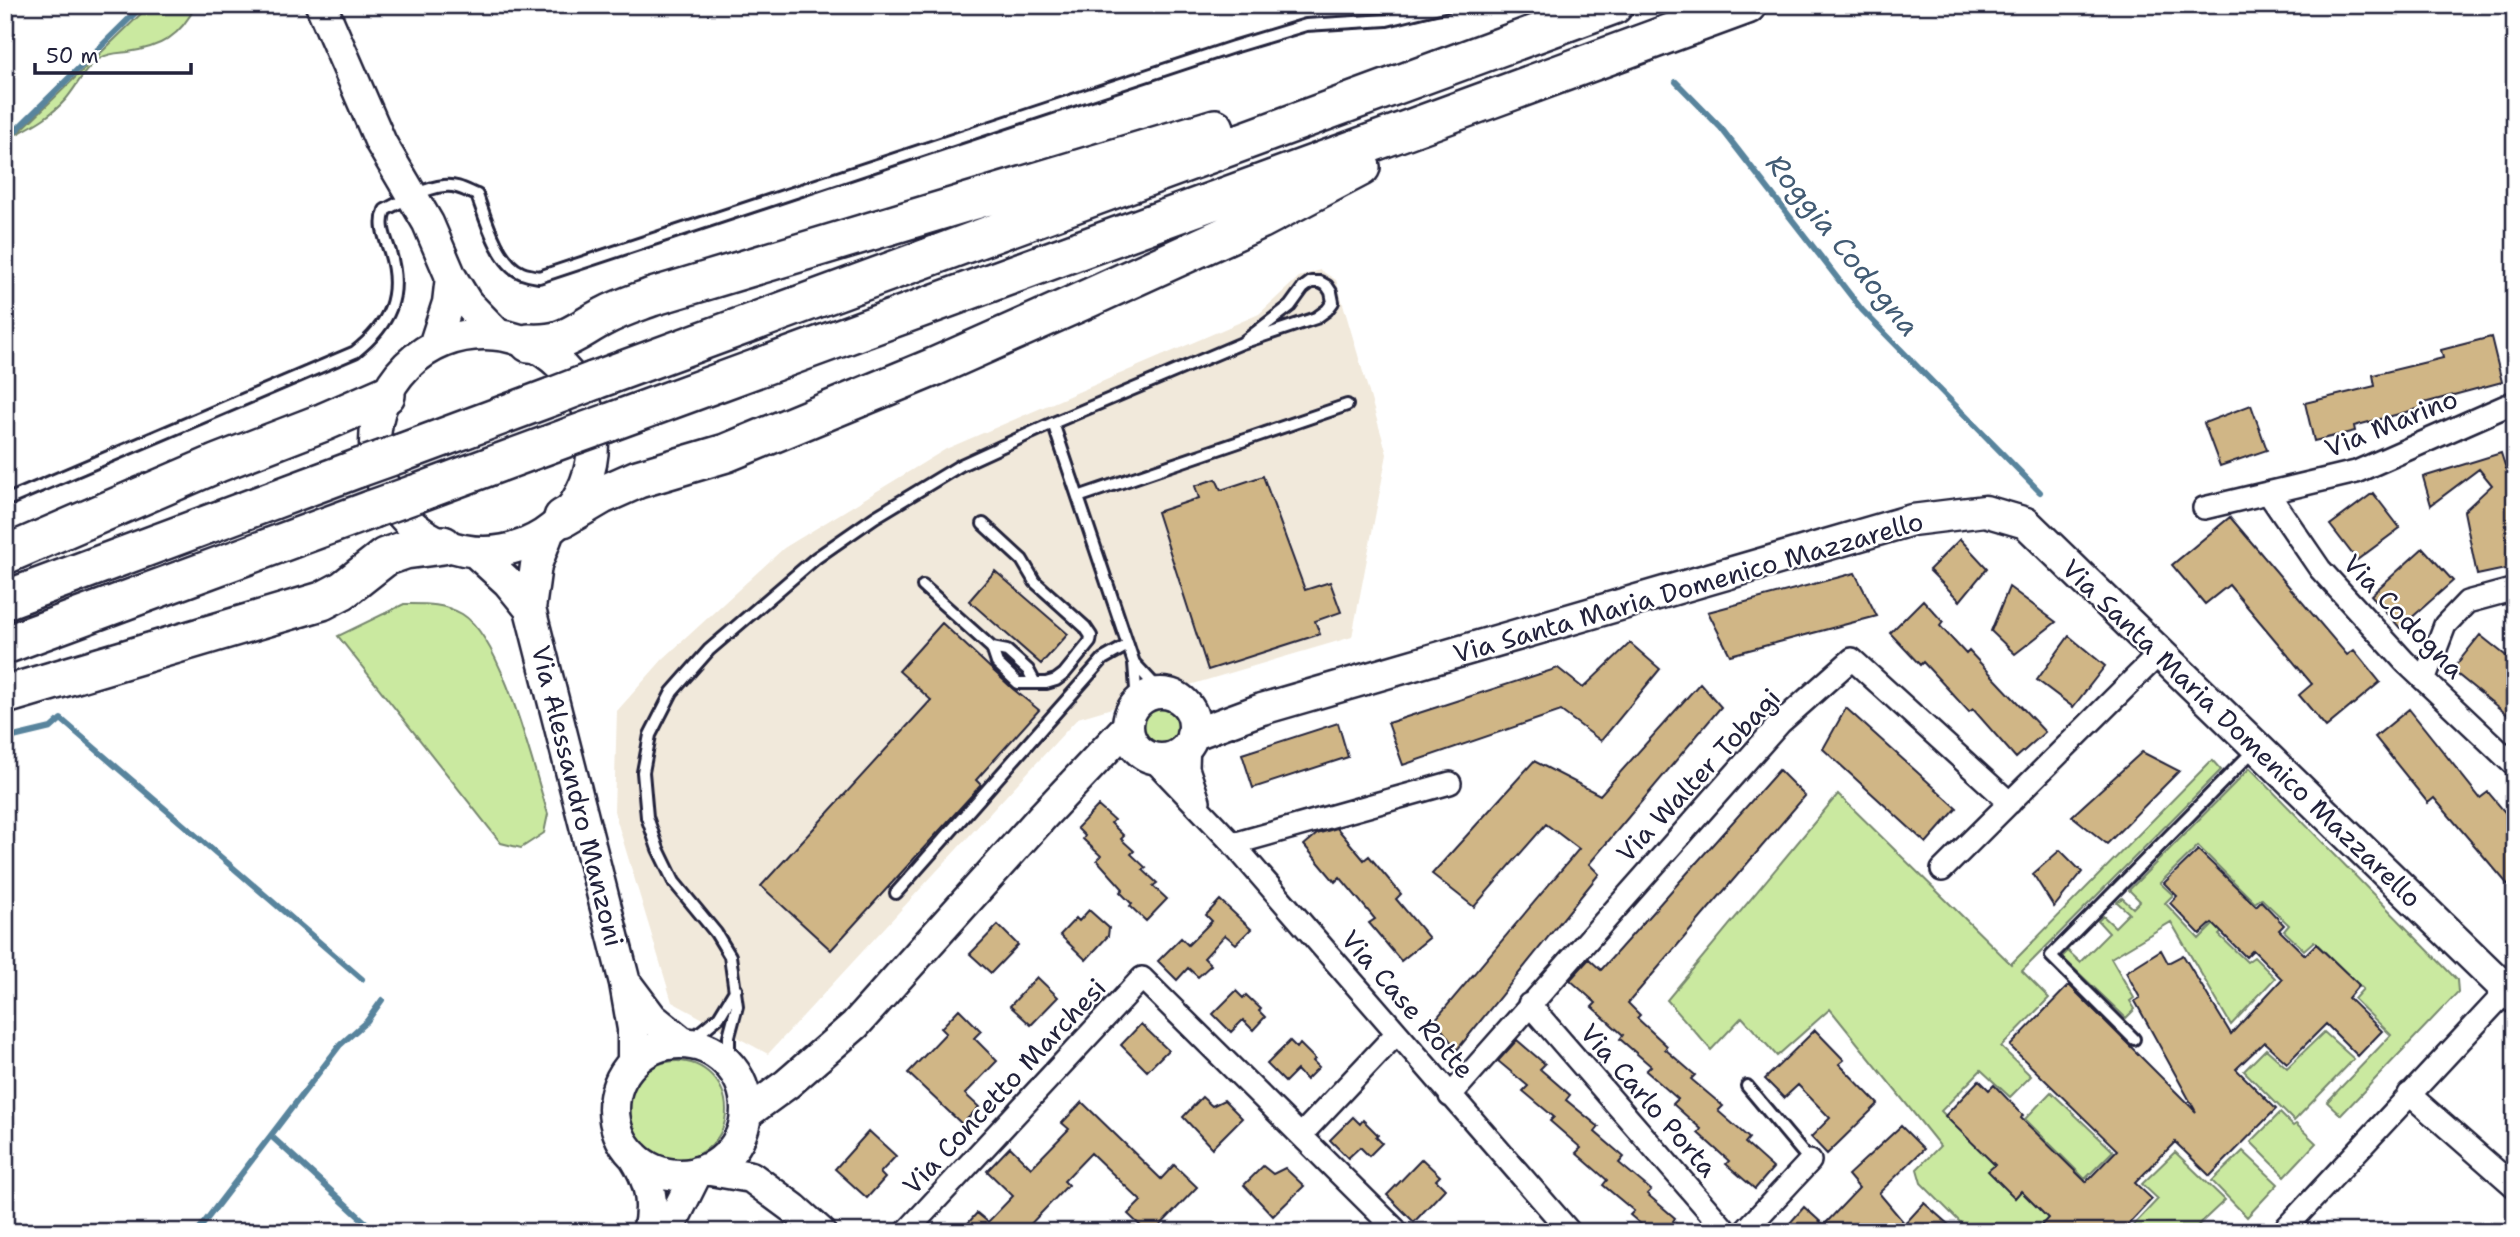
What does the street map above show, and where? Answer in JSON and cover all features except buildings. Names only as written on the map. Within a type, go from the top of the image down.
[{"type":"highway","points":[[5,600],[1614,5]]},
{"type":"highway","points":[[5,645],[1747,5]]},
{"type":"highway","points":[[513,339],[548,344],[574,335],[605,316],[652,297],[1247,118],[1472,57]]},
{"type":"highway","points":[[556,525],[602,495],[638,479],[726,453],[1089,299],[1260,220],[1489,100]]},
{"type":"highway","points":[[5,555],[218,463],[386,395]]},
{"type":"highway","points":[[5,695],[311,604],[343,590],[385,557],[405,550],[459,549]]},
{"type":"street","points":[[321,5],[381,144],[428,223],[451,277],[467,303],[513,339],[558,362],[587,405],[593,448],[589,474],[583,490],[556,525],[514,548],[495,552],[459,549],[414,528],[393,504],[375,459],[379,410],[406,366],[435,346],[466,336],[513,339]]},
{"type":"street","points":[[435,346],[448,303],[451,277]]},
{"type":"street","name":"Via Marino","points":[[2204,508],[2356,472],[2515,401]]},
{"type":"street","name":"Via Codogna","points":[[2268,493],[2320,569],[2424,680],[2515,766]]},
{"type":"street","name":"Via Santa Maria Domenico Mazzarello","points":[[1191,738],[1262,709],[1912,520],[1985,511],[2026,523],[2256,748],[2512,990]]},
{"type":"street","name":"Via Alessandro Manzoni","points":[[556,525],[536,565],[530,609],[625,983],[635,1044],[633,1063]]},
{"type":"street","name":"Via Alessandro Manzoni","points":[[459,549],[508,582],[530,609]]},
{"type":"street","points":[[2424,680],[2445,625],[2467,602],[2515,589]]},
{"type":"street","points":[[1942,870],[2160,653]]},
{"type":"street","name":"Via Walter Tobagi","points":[[1450,1096],[1780,723],[1852,659],[2010,803]]},
{"type":"street","points":[[1153,707],[1193,718],[1191,738],[1181,751],[1173,756],[1158,759],[1133,744],[1153,707]]},
{"type":"street","points":[[634,1156],[664,1173],[679,1175],[701,1171],[718,1163],[730,1152],[739,1138],[745,1119],[855,1025],[1042,817],[1153,707]]},
{"type":"street","name":"Via Santa Maria Domenico Mazzarello","points":[[1153,707],[1262,709]]},
{"type":"street","name":"Via Case Rotte","points":[[1191,738],[1188,768],[1205,813]]},
{"type":"street","points":[[1078,781],[1105,764],[1149,756]]},
{"type":"street","name":"Via Case Rotte","points":[[1149,756],[1233,844],[1570,1232]]},
{"type":"street","points":[[1233,844],[1450,783]]},
{"type":"street","name":"Via Concetto Marchesi","points":[[906,1232],[1142,978],[1302,1134]]},
{"type":"street","name":"Via Alessandro Manzoni","points":[[625,983],[652,1018],[685,1043]]},
{"type":"street","points":[[2282,1232],[2409,1094],[2512,990]]},
{"type":"street","name":"Via Carlo Porta","points":[[1529,1004],[1727,1232]]},
{"type":"street","points":[[1393,1230],[1302,1134],[1396,1033]]},
{"type":"street","points":[[648,1232],[652,1195],[646,1177],[621,1138],[614,1111],[618,1086],[633,1063],[655,1048],[685,1043],[710,1050],[730,1066],[743,1088],[745,1119],[755,1158],[793,1208]]},
{"type":"street","points":[[730,1066],[769,1074],[812,1061]]},
{"type":"street","points":[[2409,1094],[2515,1186]]},
{"type":"street","points":[[1744,1232],[1810,1161]]},
{"type":"street","points":[[701,1171],[751,1177],[820,1232]]},
{"type":"street","points":[[667,1232],[701,1171]]},
{"type":"lane","points":[[5,501],[355,352],[376,335],[388,315],[394,293],[395,270],[382,220],[385,210],[412,197],[445,186],[461,188],[477,195],[492,235],[506,260],[520,273],[539,277],[1245,43],[1306,25],[1387,20],[1448,5]]},
{"type":"lane","points":[[730,1066],[729,1036],[737,1006],[730,957],[716,933],[674,882],[658,849],[647,817],[643,772],[650,735],[672,692],[709,650],[816,558],[874,517],[961,465],[1053,423],[1242,342],[1316,318],[1327,310],[1332,302],[1331,292],[1320,282],[1311,282],[1290,306],[1242,342]]},
{"type":"lane","points":[[1077,497],[1348,405]]},
{"type":"lane","points":[[1053,423],[1134,663],[1153,707]]},
{"type":"lane","points":[[923,586],[992,648],[997,663],[1018,683],[1046,683],[1064,674],[1090,642],[1091,636],[1085,627],[1035,582],[1022,560],[983,524]]},
{"type":"lane","points":[[896,893],[1103,659],[1128,645]]},
{"type":"lane","points":[[1134,663],[1153,707]]},
{"type":"lane","points":[[2134,1038],[2050,956],[2256,748]]},
{"type":"lane","points":[[685,1043],[719,1017],[736,989]]},
{"type":"lane","points":[[1747,1086],[1810,1161]]},
{"type":"shaded area","points":[[1320,270],[1336,280],[1387,454],[1352,637],[1078,718],[768,1054],[672,1002],[614,811],[617,711],[663,659],[784,548],[946,449],[1259,314],[1299,277]]},
{"type":"green space","points":[[150,5],[196,5],[183,25],[168,39],[140,50],[107,55],[95,62],[55,110],[17,134]]},
{"type":"green space","points":[[404,604],[427,604],[455,610],[477,628],[491,649],[515,706],[548,814],[544,833],[521,848],[501,843],[338,636]]},
{"type":"green space","points":[[1159,707],[1174,713],[1180,728],[1174,743],[1159,749],[1144,743],[1138,728],[1144,713]]},
{"type":"green space","points":[[2212,760],[2221,770],[2022,971],[2049,998],[2001,1047],[2031,1076],[2010,1097],[1981,1070],[1941,1111],[1995,1165],[2015,1198],[2021,1191],[2048,1218],[2039,1232],[1970,1232],[1921,1183],[1917,1169],[1940,1146],[1830,1009],[1777,1056],[1742,1017],[1711,1050],[1667,1000],[1838,794],[2011,964]]},
{"type":"green space","points":[[2250,768],[2457,980],[2458,992],[2341,1115],[2327,1102],[2391,1035],[2354,999],[2363,989],[2314,941],[2304,950],[2284,931],[2289,925],[2261,898],[2255,903],[2198,846],[2160,883],[2173,895],[2165,903],[2199,939],[2217,921],[2225,929],[2219,935],[2247,962],[2254,957],[2275,978],[2231,1025],[2171,922],[2111,958],[2134,998],[2130,1001],[2135,1009],[2126,1018],[2062,957],[2068,951],[2080,962],[2109,933],[2098,921],[2103,916],[2115,927],[2129,913],[2117,902],[2122,898],[2133,908],[2140,901],[2129,890]]},
{"type":"green space","points":[[2324,1032],[2354,1059],[2294,1121],[2244,1071],[2266,1049],[2287,1068]]},
{"type":"green space","points":[[677,1061],[696,1065],[712,1075],[722,1091],[726,1110],[722,1129],[712,1145],[696,1155],[677,1159],[658,1155],[642,1145],[632,1129],[628,1110],[632,1091],[642,1075],[658,1065]]},
{"type":"green space","points":[[2051,1092],[2113,1151],[2085,1179],[2025,1119]]},
{"type":"green space","points":[[2280,1113],[2316,1143],[2285,1176],[2251,1142]]},
{"type":"green space","points":[[2243,1151],[2278,1184],[2247,1217],[2212,1181]]},
{"type":"green space","points":[[2175,1152],[2225,1200],[2191,1232],[2127,1232],[2158,1199],[2142,1184]]},
{"type":"waterway","points":[[5,141],[143,5]]},
{"type":"waterway","name":"Roggia Codogna","points":[[1676,82],[1721,128],[1862,310],[2040,492]]},
{"type":"waterway","points":[[5,739],[51,728],[61,719],[362,979]]},
{"type":"waterway","points":[[197,1232],[340,1045],[367,1021],[382,1000]]},
{"type":"waterway","points":[[271,1136],[376,1232]]}]
